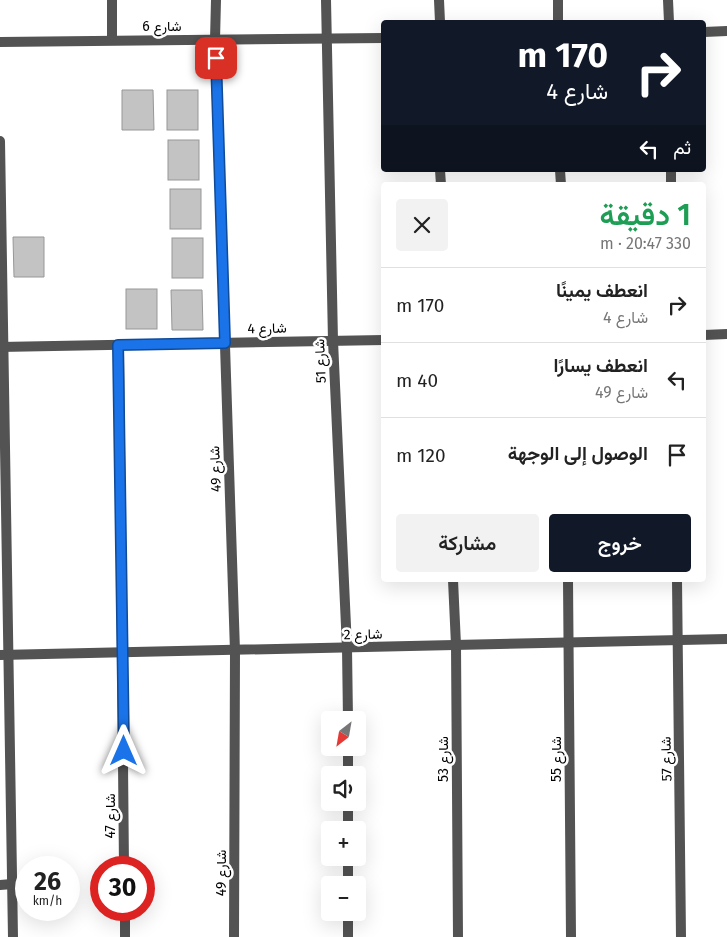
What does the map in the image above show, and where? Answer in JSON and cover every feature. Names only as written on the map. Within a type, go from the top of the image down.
[{"type":"street","points":[[112,0],[112,40]]},
{"type":"street","name":"شارع 49","points":[[216,0],[215,40],[235,651],[234,937]]},
{"type":"street","name":"شارع 51","points":[[326,0],[332,341],[347,648],[348,711]]},
{"type":"street","points":[[439,0],[440,20]]},
{"type":"street","points":[[558,0],[558,20]]},
{"type":"street","points":[[668,0],[669,20]]},
{"type":"street","points":[[706,32],[727,32]]},
{"type":"street","name":"شارع 6","points":[[0,42],[381,38]]},
{"type":"street","points":[[0,142],[5,655],[13,937]]},
{"type":"street","points":[[706,335],[727,334]]},
{"type":"street","name":"شارع 4","points":[[2,347],[381,340]]},
{"type":"street","name":"شارع 47","points":[[118,345],[124,856]]},
{"type":"street","name":"شارع 53","points":[[453,582],[456,645],[458,937]]},
{"type":"street","name":"شارع 55","points":[[568,582],[571,937]]},
{"type":"street","name":"شارع 57","points":[[677,582],[681,937]]},
{"type":"street","name":"شارع 2","points":[[5,655],[727,639]]},
{"type":"street","points":[[0,885],[12,884]]},
{"type":"street","points":[[125,921],[125,937]]},
{"type":"street","points":[[348,921],[348,937]]},
{"type":"building","points":[[122,90],[153,90],[154,130],[122,130]]},
{"type":"building","points":[[167,90],[198,90],[198,130],[167,130]]},
{"type":"building","points":[[168,140],[199,140],[199,180],[168,180]]},
{"type":"building","points":[[170,189],[201,189],[201,229],[170,229]]},
{"type":"building","points":[[13,237],[44,237],[44,277],[14,277]]},
{"type":"building","points":[[172,238],[203,238],[203,278],[172,278]]},
{"type":"building","points":[[126,289],[157,289],[157,329],[126,329]]},
{"type":"building","points":[[171,290],[202,290],[203,330],[172,330]]},
{"type":"route","points":[[124,751],[118,345],[225,343],[216,58]]}]
